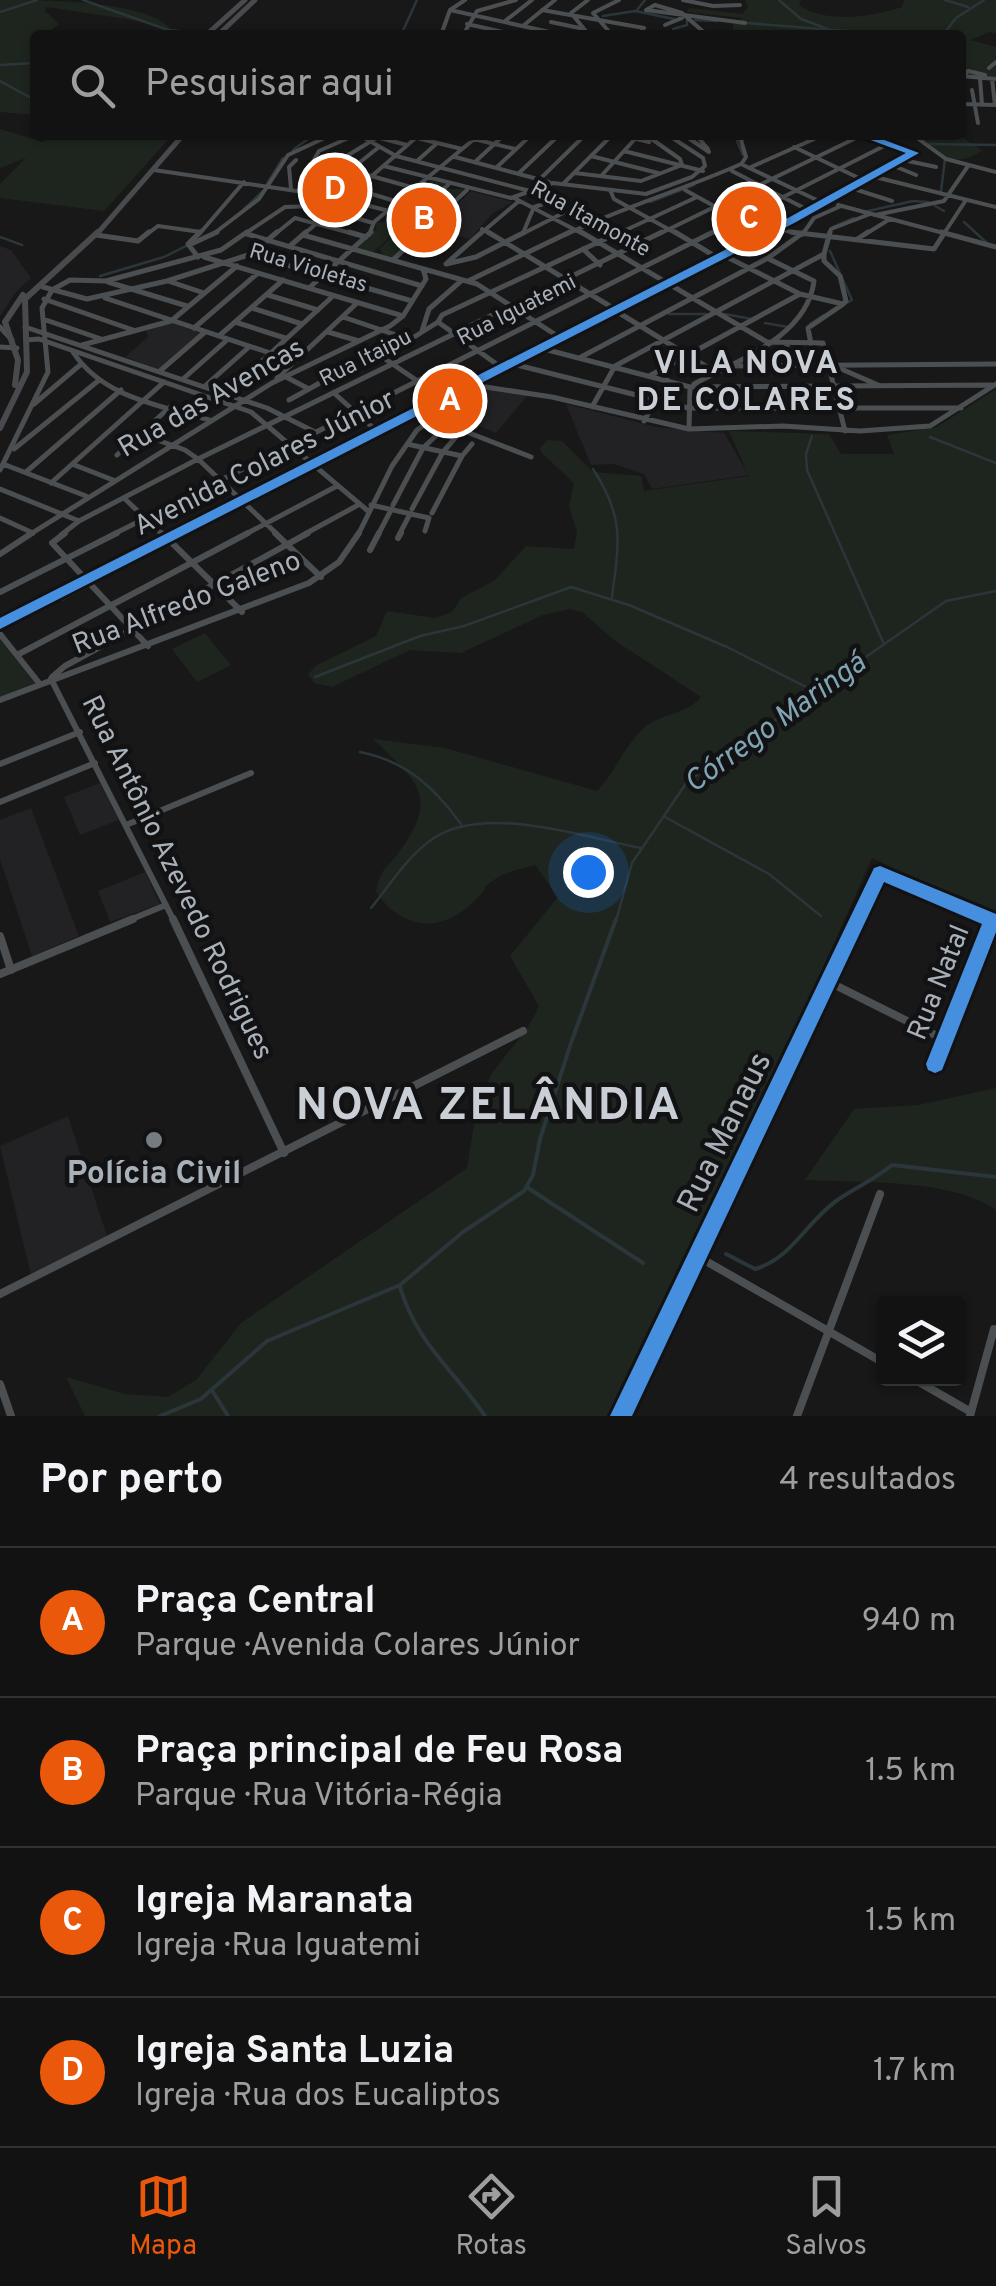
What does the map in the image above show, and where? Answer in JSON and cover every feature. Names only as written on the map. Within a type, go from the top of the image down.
[{"type":"main road","points":[[219,30],[252,0]]},
{"type":"main road","points":[[218,30],[252,0]]},
{"type":"main road","points":[[0,428],[26,372],[24,299],[96,235],[176,140]]},
{"type":"main road","points":[[2,325],[19,298],[90,235],[176,140]]},
{"type":"main road","points":[[2,325],[16,318],[24,327]]},
{"type":"main road","points":[[0,415],[20,374],[14,344],[2,325]]},
{"type":"main road","points":[[14,344],[26,340]]},
{"type":"street","points":[[444,30],[450,10],[466,0]]},
{"type":"street","points":[[465,30],[469,14],[482,5],[517,0],[572,8],[584,0]]},
{"type":"street","points":[[607,30],[594,13],[619,0]]},
{"type":"street","points":[[683,0],[740,5]]},
{"type":"street","points":[[504,22],[530,1]]},
{"type":"street","points":[[486,18],[505,3]]},
{"type":"street","points":[[701,30],[685,18],[677,10],[656,4],[646,10],[685,18],[745,22]]},
{"type":"street","points":[[549,5],[571,17],[600,23],[627,22],[643,26],[641,30]]},
{"type":"street","points":[[523,26],[549,5]]},
{"type":"street","points":[[571,17],[572,8]]},
{"type":"street","points":[[450,10],[542,30],[560,14]]},
{"type":"street","points":[[571,17],[584,29]]},
{"type":"street","points":[[665,25],[685,18]]},
{"type":"street","points":[[551,22],[584,29]]},
{"type":"street","points":[[618,30],[627,22]]},
{"type":"street","points":[[467,24],[494,30]]},
{"type":"street","points":[[989,68],[996,62]]},
{"type":"street","points":[[966,73],[995,78]]},
{"type":"street","points":[[966,76],[995,78]]},
{"type":"street","points":[[980,78],[982,105]]},
{"type":"street","points":[[966,104],[995,105],[995,78]]},
{"type":"street","points":[[966,89],[981,91]]},
{"type":"street","points":[[972,90],[978,123]]},
{"type":"street","points":[[189,244],[228,227],[266,186],[279,164],[310,140]]},
{"type":"street","points":[[345,140],[322,150],[307,164],[316,177],[400,200]]},
{"type":"street","points":[[366,140],[396,156],[531,191]]},
{"type":"street","points":[[349,170],[378,140]]},
{"type":"street","points":[[387,140],[408,145]]},
{"type":"street","points":[[358,188],[414,140]]},
{"type":"street","points":[[429,140],[462,149]]},
{"type":"street","points":[[310,288],[366,237],[375,221],[393,212],[400,200],[418,189],[472,140]]},
{"type":"street","points":[[484,140],[515,150]]},
{"type":"street","points":[[475,162],[498,140]]},
{"type":"street","points":[[496,168],[526,140]]},
{"type":"street","points":[[518,174],[553,140]]},
{"type":"street","points":[[540,179],[580,140]]},
{"type":"street","points":[[563,184],[607,140]]},
{"type":"street","points":[[601,176],[635,140]]},
{"type":"street","points":[[641,140],[680,159],[680,165]]},
{"type":"street","points":[[676,140],[703,158]]},
{"type":"street","points":[[691,140],[709,152]]},
{"type":"street","points":[[700,140],[709,152]]},
{"type":"street","points":[[422,330],[429,309],[465,280],[597,220],[731,171],[746,157],[740,140]]},
{"type":"street","points":[[750,167],[812,140]]},
{"type":"street","name":"Rua Itaipu","points":[[65,557],[52,543],[79,521],[852,140]]},
{"type":"street","points":[[877,140],[889,144]]},
{"type":"street","points":[[920,140],[946,159],[996,172]]},
{"type":"street","points":[[417,161],[437,143]]},
{"type":"street","name":"Avenida Colares Júnior","points":[[1,634],[87,581],[473,385],[914,153],[889,144]]},
{"type":"street","name":"Rua Iguatemi","points":[[0,592],[889,144]]},
{"type":"street","points":[[376,145],[332,164],[418,189]]},
{"type":"street","points":[[794,147],[866,181]]},
{"type":"street","points":[[624,151],[703,171]]},
{"type":"street","points":[[703,171],[703,158],[709,152]]},
{"type":"street","points":[[591,156],[660,174]]},
{"type":"street","points":[[454,157],[553,183],[610,190],[656,192],[703,171]]},
{"type":"street","points":[[290,190],[289,167],[296,160]]},
{"type":"street","points":[[906,160],[936,167]]},
{"type":"street","points":[[559,161],[580,166]]},
{"type":"street","points":[[741,164],[825,202],[996,247]]},
{"type":"street","points":[[575,172],[643,181],[680,165]]},
{"type":"street","name":"Rua Itamonte","points":[[384,166],[534,207],[767,342],[823,343],[831,366]]},
{"type":"street","points":[[894,166],[916,175]]},
{"type":"street","points":[[811,344],[808,328],[846,301],[840,276],[824,261],[831,229],[946,198],[968,166]]},
{"type":"street","points":[[625,180],[636,167]]},
{"type":"street","points":[[154,170],[290,190],[393,212]]},
{"type":"street","points":[[731,171],[808,210]]},
{"type":"street","points":[[874,177],[996,208]]},
{"type":"street","points":[[189,244],[244,182]]},
{"type":"street","points":[[437,273],[516,199],[553,183]]},
{"type":"street","points":[[444,213],[424,206],[449,184]]},
{"type":"street","points":[[851,188],[892,201]]},
{"type":"street","points":[[394,260],[468,189]]},
{"type":"street","points":[[610,190],[614,199],[633,206],[691,244],[800,294],[843,304]]},
{"type":"street","points":[[684,190],[764,233]]},
{"type":"street","points":[[988,205],[996,196]]},
{"type":"street","points":[[384,357],[438,322],[442,315],[488,290],[698,197]]},
{"type":"street","points":[[523,233],[534,207],[556,200],[620,232]]},
{"type":"street","points":[[776,228],[827,242],[934,249],[966,200]]},
{"type":"street","points":[[106,282],[200,257],[246,234],[272,212],[296,205],[375,221]]},
{"type":"street","points":[[579,358],[768,258],[802,237],[814,218],[841,206]]},
{"type":"street","points":[[446,264],[476,256],[575,207]]},
{"type":"street","points":[[289,247],[332,210]]},
{"type":"street","points":[[42,287],[76,298],[103,298],[134,290],[251,254],[295,218],[366,237]]},
{"type":"street","points":[[854,241],[890,220]]},
{"type":"street","points":[[96,235],[138,241],[158,226],[201,232]]},
{"type":"street","points":[[482,229],[715,372]]},
{"type":"street","points":[[246,234],[422,286],[426,280],[423,270]]},
{"type":"street","points":[[303,234],[465,280],[488,290],[560,338]]},
{"type":"street","points":[[189,244],[200,257]]},
{"type":"street","points":[[584,250],[600,265]]},
{"type":"street","points":[[251,254],[412,301]]},
{"type":"street","points":[[592,407],[615,366],[824,254]]},
{"type":"street","name":"Rua Violetas","points":[[200,257],[403,316]]},
{"type":"street","points":[[690,387],[790,329],[813,299],[814,280],[768,258]]},
{"type":"street","points":[[73,351],[80,345],[171,321],[236,266]]},
{"type":"street","points":[[193,328],[258,273]]},
{"type":"street","points":[[86,496],[26,472],[2,467],[48,372],[42,319],[44,299],[52,290],[74,279],[106,282],[188,307]]},
{"type":"street","points":[[167,280],[205,293]]},
{"type":"street","points":[[218,337],[282,280]]},
{"type":"street","name":"Rua das Avencas","points":[[2,550],[272,383],[384,330],[403,316],[422,286]]},
{"type":"street","points":[[266,294],[318,310]]},
{"type":"street","points":[[650,376],[800,294]]},
{"type":"street","points":[[226,394],[333,296]]},
{"type":"street","points":[[103,298],[271,354],[298,370]]},
{"type":"street","points":[[44,299],[137,331]]},
{"type":"street","points":[[272,383],[357,303]]},
{"type":"street","points":[[251,308],[302,324]]},
{"type":"street","points":[[342,317],[408,338]]},
{"type":"street","points":[[42,319],[102,340]]},
{"type":"street","points":[[234,322],[287,339]]},
{"type":"street","points":[[438,322],[506,366],[688,408],[962,408]]},
{"type":"street","points":[[24,327],[244,400],[290,417],[314,432]]},
{"type":"street","points":[[327,331],[358,341]]},
{"type":"street","points":[[159,372],[205,332]]},
{"type":"street","points":[[26,340],[46,341],[253,413],[360,504],[369,508],[392,507],[430,519],[425,531]]},
{"type":"street","points":[[174,386],[227,340]]},
{"type":"street","points":[[0,346],[14,344]]},
{"type":"street","points":[[764,366],[788,345]]},
{"type":"street","points":[[204,387],[248,347]]},
{"type":"street","points":[[369,348],[443,398]]},
{"type":"street","points":[[541,348],[690,387],[995,385]]},
{"type":"street","points":[[73,351],[80,365],[98,381],[209,420]]},
{"type":"street","points":[[289,400],[353,364]]},
{"type":"street","points":[[725,366],[996,364]]},
{"type":"street","points":[[33,405],[80,365]]},
{"type":"street","points":[[831,366],[884,387]]},
{"type":"street","points":[[831,366],[845,430]]},
{"type":"street","points":[[284,377],[309,389]]},
{"type":"street","points":[[644,421],[666,380]]},
{"type":"street","points":[[10,452],[98,381]]},
{"type":"street","points":[[51,482],[164,382]]},
{"type":"street","points":[[473,385],[552,397],[690,429],[783,426],[845,430],[930,426],[995,385]]},
{"type":"street","name":"Rua Alfredo Galeno","points":[[0,700],[51,678],[242,612],[321,577],[348,550],[407,444],[431,418],[473,385]]},
{"type":"street","points":[[690,387],[690,429]]},
{"type":"street","points":[[26,472],[121,390]]},
{"type":"street","points":[[335,394],[378,432]]},
{"type":"street","points":[[117,455],[171,406]]},
{"type":"street","points":[[431,418],[531,456]]},
{"type":"street","points":[[370,550],[424,448],[441,431]]},
{"type":"street","points":[[141,434],[198,459],[321,577]]},
{"type":"street","points":[[398,538],[442,452],[455,438]]},
{"type":"street","points":[[407,444],[462,456]]},
{"type":"street","points":[[432,513],[472,444]]},
{"type":"street","points":[[72,464],[113,480]]},
{"type":"street","points":[[18,655],[336,486]]},
{"type":"street","points":[[0,490],[79,521]]},
{"type":"street","points":[[124,498],[242,612]]},
{"type":"street","points":[[51,678],[65,666],[360,504]]},
{"type":"street","points":[[0,518],[33,532]]},
{"type":"street","points":[[65,557],[148,646]]},
{"type":"street","points":[[1,634],[39,683]]},
{"type":"street","name":"Rua Antônio Azevedo Rodrigues","points":[[51,678],[224,1020],[284,1153]]},
{"type":"street","points":[[0,764],[80,732]]},
{"type":"street","points":[[0,802],[95,764]]},
{"type":"street","points":[[126,825],[251,772]]},
{"type":"street","name":"Rua Natal","points":[[880,873],[992,920],[935,1064]]},
{"type":"street","name":"Rua Manaus","points":[[622,1416],[880,873]]},
{"type":"street","points":[[0,974],[166,905]]},
{"type":"street","points":[[0,936],[11,970]]},
{"type":"street","points":[[829,982],[944,1040]]},
{"type":"street","points":[[0,1294],[523,1031]]},
{"type":"street","points":[[797,1416],[880,1194]]},
{"type":"street","points":[[698,1256],[876,1358]]},
{"type":"street","points":[[925,1386],[970,1414],[994,1329]]},
{"type":"street","points":[[0,1384],[11,1416]]},
{"type":"shaded area","points":[[0,0],[119,8],[142,13],[172,30],[47,7],[45,11],[59,24],[51,30],[30,30],[30,115],[0,112]]},
{"type":"shaded area","points":[[745,0],[801,0],[799,5],[810,11],[849,17],[902,7],[904,0],[996,0],[996,33],[970,40],[996,47],[996,78],[966,75],[966,30],[733,30],[733,24],[743,18],[687,12],[689,8],[743,14],[748,6]]},
{"type":"shaded area","points":[[0,129],[43,142],[168,140],[104,211],[0,198],[0,184],[26,158],[0,168]]},
{"type":"shaded area","points":[[917,140],[966,140],[982,150],[963,159],[936,153]]},
{"type":"shaded area","points":[[431,179],[448,184],[444,189],[467,189],[394,259],[382,255],[380,248],[416,214],[371,254],[354,249],[377,229],[375,223],[385,222],[403,205],[400,202],[405,197],[411,198]]},
{"type":"shaded area","points":[[471,191],[513,202],[493,213],[470,239],[431,229]]},
{"type":"shaded area","points":[[0,246],[11,250],[31,278],[0,316]]},
{"type":"shaded area","points":[[171,323],[201,333],[159,369],[125,357],[148,337],[146,331]]},
{"type":"shaded area","points":[[482,387],[528,395],[496,433],[445,412]]},
{"type":"shaded area","points":[[996,389],[996,917],[872,858],[746,1142],[616,1416],[85,1416],[66,1377],[125,1394],[168,1397],[196,1380],[241,1323],[467,1168],[485,1087],[539,1006],[510,956],[558,897],[535,865],[496,879],[468,907],[441,922],[413,921],[400,916],[376,892],[382,873],[412,832],[420,802],[411,778],[373,739],[445,748],[597,791],[645,727],[689,707],[701,697],[614,640],[582,612],[570,609],[543,615],[461,653],[410,650],[332,687],[314,683],[308,674],[317,665],[376,636],[387,611],[435,618],[452,612],[461,598],[494,581],[526,546],[574,549],[577,532],[569,506],[574,483],[543,454],[540,449],[547,440],[562,441],[593,472],[641,476],[644,491],[749,476],[729,431],[829,434],[841,454],[894,454],[887,435],[937,427]]},
{"type":"shaded area","points":[[566,404],[656,427],[724,433],[749,475],[652,489],[644,474],[614,464],[591,465]]},
{"type":"shaded area","points":[[205,633],[231,665],[197,682],[172,649]]},
{"type":"shaded area","points":[[0,639],[35,683],[0,697]]},
{"type":"shaded area","points":[[100,783],[119,820],[80,835],[64,797]]},
{"type":"shaded area","points":[[31,808],[79,936],[32,956],[0,859],[0,820]]},
{"type":"shaded area","points":[[145,872],[160,904],[110,922],[98,891]]},
{"type":"shaded area","points":[[996,1088],[996,1210],[955,1192],[930,1187],[805,1180],[854,1109],[918,1105]]},
{"type":"shaded area","points":[[68,1116],[107,1236],[31,1275],[0,1146]]},
{"type":"waterway","points":[[0,12],[37,0]]},
{"type":"waterway","points":[[83,0],[168,30]]},
{"type":"waterway","points":[[403,30],[417,0]]},
{"type":"waterway","points":[[637,10],[645,0]]},
{"type":"waterway","points":[[779,0],[801,19],[828,29]]},
{"type":"waterway","points":[[945,0],[968,7]]},
{"type":"waterway","points":[[947,30],[956,18],[984,0]]},
{"type":"waterway","points":[[603,16],[635,11],[674,19]]},
{"type":"waterway","points":[[673,29],[687,25],[687,20]]},
{"type":"waterway","points":[[695,20],[717,21]]},
{"type":"waterway","points":[[747,23],[833,30]]},
{"type":"waterway","points":[[0,65],[30,63]]},
{"type":"waterway","points":[[0,81],[30,97]]},
{"type":"waterway","points":[[293,150],[306,140]]},
{"type":"waterway","points":[[738,140],[743,155]]},
{"type":"waterway","points":[[928,144],[996,145]]},
{"type":"waterway","points":[[267,184],[283,158]]},
{"type":"waterway","points":[[941,191],[945,159]]},
{"type":"waterway","points":[[650,202],[694,185]]},
{"type":"waterway","points":[[244,209],[263,191]]},
{"type":"waterway","points":[[868,211],[913,201],[928,202]]},
{"type":"waterway","points":[[935,206],[944,211]]},
{"type":"waterway","points":[[833,227],[854,218]]},
{"type":"waterway","points":[[964,222],[987,243]]},
{"type":"waterway","points":[[0,237],[22,245]]},
{"type":"waterway","points":[[100,276],[164,257],[188,245]]},
{"type":"waterway","points":[[830,251],[852,300],[845,304]]},
{"type":"waterway","points":[[669,314],[706,314]]},
{"type":"waterway","points":[[725,314],[751,319]]},
{"type":"waterway","points":[[810,324],[824,315]]},
{"type":"waterway","points":[[765,323],[788,327]]},
{"type":"waterway","points":[[813,347],[825,362]]},
{"type":"waterway","points":[[812,436],[806,454],[807,470],[883,642]]},
{"type":"waterway","points":[[930,437],[996,463]]},
{"type":"waterway","points":[[593,469],[615,517],[612,597]]},
{"type":"waterway","points":[[315,677],[420,636],[464,626],[571,587],[629,605],[727,647],[816,692]]},
{"type":"waterway","name":"Córrego Maringá","points":[[816,692],[946,601],[996,591]]},
{"type":"waterway","name":"Córrego Maringá","points":[[616,921],[632,863],[687,782],[816,692]]},
{"type":"waterway","points":[[360,752],[391,762],[418,778],[461,824]]},
{"type":"waterway","points":[[665,817],[769,874],[821,916]]},
{"type":"waterway","points":[[371,908],[416,853],[455,828],[507,823],[536,826],[641,848]]},
{"type":"waterway","name":"Córrego Maringá","points":[[160,1416],[201,1399],[267,1341],[400,1285],[463,1232],[524,1191],[533,1175],[540,1139],[571,1043],[616,919]]},
{"type":"waterway","points":[[726,1254],[755,1269],[768,1264],[790,1248],[839,1199],[892,1165],[996,1177]]},
{"type":"waterway","points":[[528,1188],[643,1263]]},
{"type":"waterway","points":[[400,1287],[416,1325],[485,1416]]},
{"type":"waterway","points":[[213,1392],[228,1416]]},
{"type":"cycle path","points":[[0,624],[792,220],[914,153],[876,140]]},
{"type":"cycle path","points":[[621,1416],[880,873],[992,920],[935,1064]]},
{"type":"place","name":"Igreja Santa Luzia","points":[[335,190]]},
{"type":"place","name":"Igreja Maranata","points":[[749,219]]},
{"type":"place","name":"Praça principal de Feu Rosa","points":[[424,220]]},
{"type":"place","name":"Praça Central","points":[[450,401]]},
{"type":"place","name":"Polícia Civil","points":[[154,1140]]},
{"type":"district","name":"VILA NOVA DE COLARES","points":[[747,384]]},
{"type":"district","name":"NOVA ZELÂNDIA","points":[[489,1107]]}]
